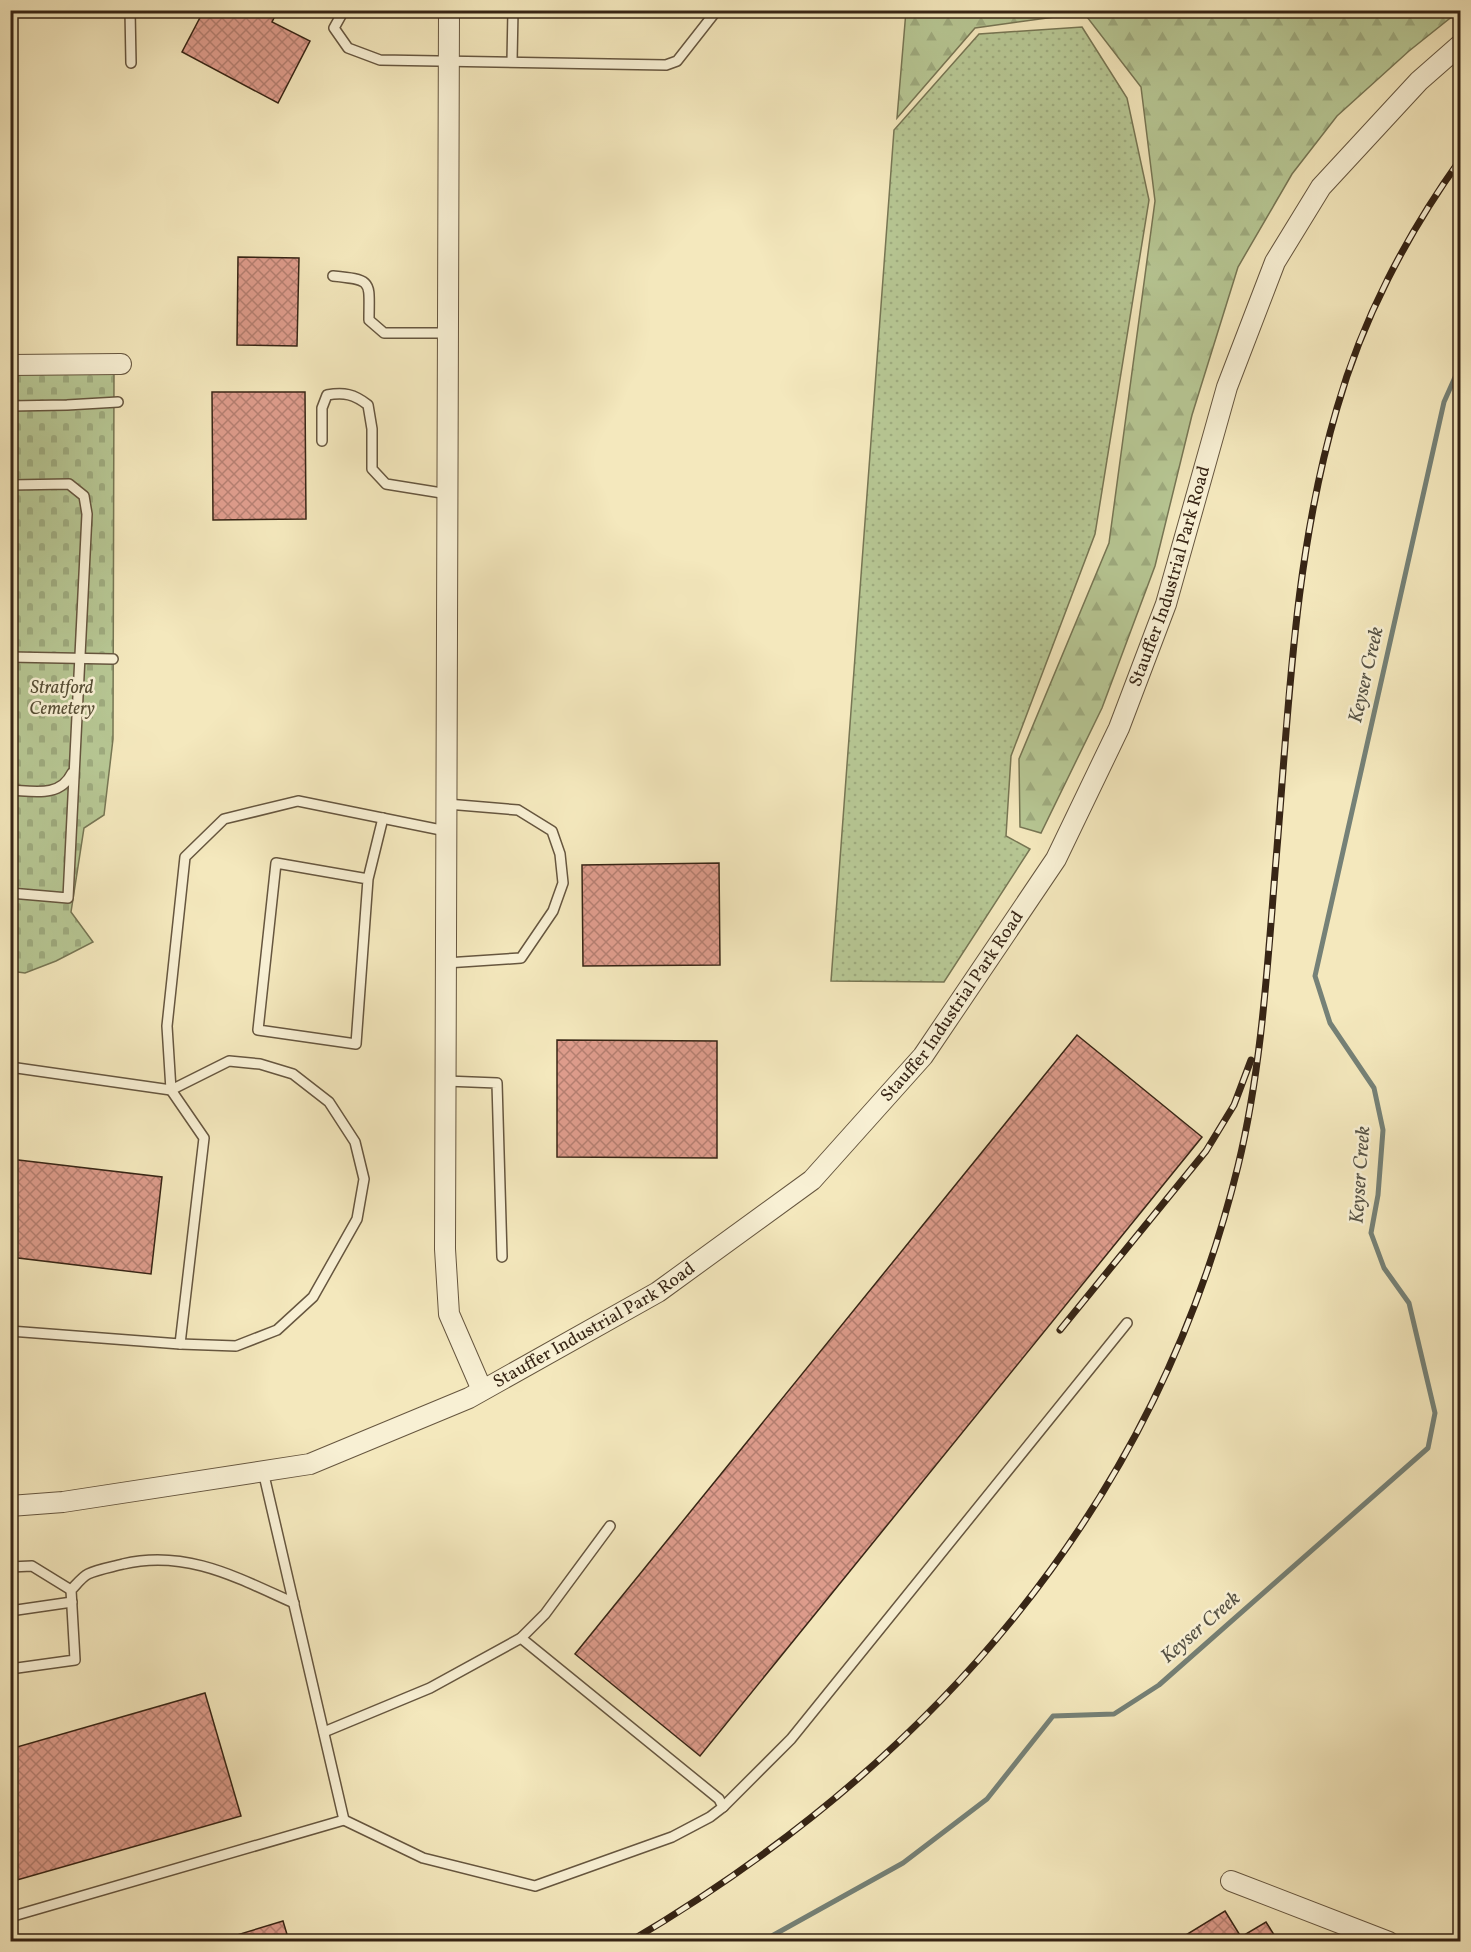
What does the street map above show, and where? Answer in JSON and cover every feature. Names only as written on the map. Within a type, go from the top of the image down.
[{"type":"street","points":[[449,10],[445,1249],[449,1314],[482,1390]]},
{"type":"street","name":"Stauffer Industrial Park Road","points":[[10,1506],[63,1502],[310,1464],[469,1398],[658,1292],[812,1180],[923,1056],[1056,859],[1119,728],[1166,604],[1227,387],[1275,262],[1321,187],[1419,81],[1461,45]]},
{"type":"street","points":[[10,366],[121,364]]},
{"type":"street","points":[[1231,1881],[1389,1941]]},
{"type":"lane","points":[[130,10],[131,63]]},
{"type":"lane","points":[[344,10],[334,28],[348,48],[380,60],[666,65],[677,61],[717,10]]},
{"type":"lane","points":[[512,61],[513,10]]},
{"type":"lane","points":[[333,276],[360,279],[367,283],[369,320],[384,333],[448,333]]},
{"type":"lane","points":[[322,441],[322,408],[327,395],[339,393],[356,395],[368,405],[372,429],[372,469],[379,477],[386,484],[448,494]]},
{"type":"lane","points":[[10,406],[118,402]]},
{"type":"lane","points":[[10,485],[69,484],[84,496],[87,514],[68,898],[10,893]]},
{"type":"lane","points":[[10,657],[113,659]]},
{"type":"lane","points":[[10,790],[51,792],[68,782],[74,768]]},
{"type":"lane","points":[[180,1344],[204,1138],[171,1090],[167,1026],[185,857],[224,819],[297,801],[446,831]]},
{"type":"lane","points":[[446,963],[521,958],[553,911],[563,883],[560,854],[552,831],[518,810],[447,804]]},
{"type":"lane","points":[[368,879],[276,863],[258,1030],[356,1044],[368,879],[383,818]]},
{"type":"lane","points":[[10,1067],[171,1090],[228,1061],[260,1064],[293,1074],[329,1102],[355,1142],[364,1179],[357,1219],[313,1296],[277,1330],[236,1346],[10,1331]]},
{"type":"lane","points":[[446,1081],[498,1083],[502,1257]]},
{"type":"lane","points":[[10,1917],[344,1820],[423,1858],[535,1886],[672,1837],[710,1817],[723,1807],[791,1739],[1127,1323]]},
{"type":"lane","points":[[263,1471],[344,1820]]},
{"type":"lane","points":[[324,1732],[430,1688],[521,1638],[544,1614],[610,1526]]},
{"type":"lane","points":[[10,1669],[75,1660],[71,1590],[87,1574],[140,1560],[194,1563],[231,1575],[294,1603]]},
{"type":"lane","points":[[10,1567],[32,1566],[71,1590]]},
{"type":"lane","points":[[10,1611],[72,1602]]},
{"type":"lane","points":[[521,1638],[719,1799],[723,1807]]},
{"type":"green space","points":[[906,11],[1459,11],[1409,51],[1337,116],[1292,174],[1238,267],[1192,415],[1155,566],[1102,708],[1041,833],[1020,827],[1019,759],[1109,543],[1155,201],[1141,87],[1084,13],[975,28],[897,118]]},
{"type":"green space","points":[[1082,27],[1127,98],[1149,200],[1095,534],[1011,756],[1006,836],[1030,849],[944,982],[831,981],[894,130],[979,34]]},
{"type":"green space","name":"Stratford Cemetery","points":[[114,372],[113,739],[104,815],[84,828],[71,912],[93,942],[56,961],[25,973],[10,971],[10,373]]},
{"type":"building","points":[[204,10],[278,10],[272,22],[310,41],[278,103],[182,52]]},
{"type":"building","points":[[238,257],[299,258],[297,346],[237,345]]},
{"type":"building","points":[[212,392],[305,392],[306,519],[213,520]]},
{"type":"building","points":[[719,863],[720,965],[583,966],[582,865]]},
{"type":"building","points":[[1077,1035],[1202,1137],[700,1756],[575,1654]]},
{"type":"building","points":[[557,1040],[717,1041],[717,1158],[557,1157]]},
{"type":"building","points":[[10,1159],[162,1177],[151,1274],[10,1257]]},
{"type":"building","points":[[205,1693],[241,1816],[10,1882],[10,1749]]},
{"type":"building","points":[[1225,1911],[1241,1937],[1266,1922],[1278,1941],[1176,1941]]},
{"type":"building","points":[[283,1921],[289,1941],[227,1941],[227,1938]]},
{"type":"waterway","name":"Keyser Creek","points":[[761,1942],[903,1863],[987,1799],[1053,1716],[1114,1714],[1159,1685],[1428,1448],[1435,1413],[1409,1303],[1384,1268],[1371,1233],[1378,1195],[1383,1130],[1374,1088],[1330,1023],[1315,976],[1444,402],[1460,366]]},
{"type":"railway","points":[[629,1942],[738,1872],[839,1794],[932,1709],[1015,1617],[1088,1516],[1150,1407],[1200,1291],[1238,1166],[1246,1127],[1264,1008],[1296,626],[1312,516],[1323,462],[1347,375],[1373,310],[1404,248],[1460,160]]},
{"type":"railway","points":[[1060,1330],[1206,1151],[1234,1105],[1251,1060]]}]
